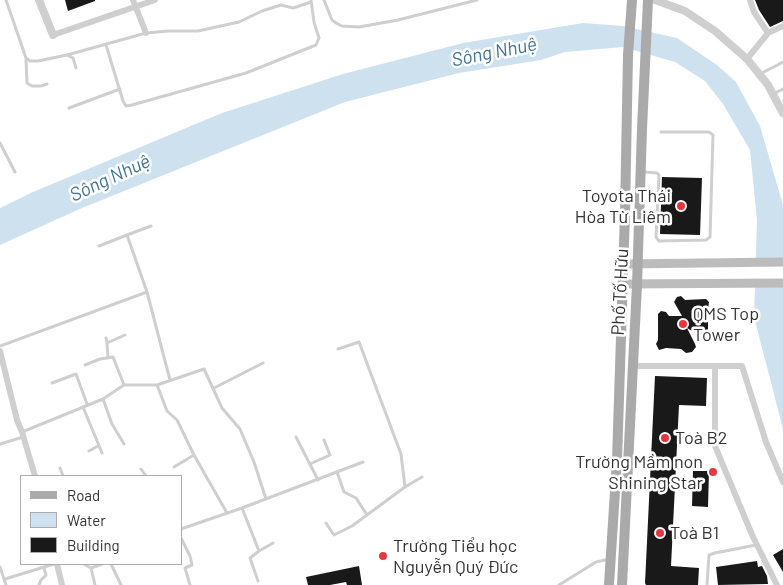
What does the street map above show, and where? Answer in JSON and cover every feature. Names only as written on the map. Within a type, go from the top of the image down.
[{"type":"main road","name":"Phố Tố Hữu","points":[[609,585],[618,420],[628,55],[632,0]]},
{"type":"main road","name":"Phố Tố Hữu","points":[[622,585],[638,264],[648,0]]},
{"type":"main road","points":[[623,264],[783,262]]},
{"type":"main road","points":[[622,284],[783,283]]},
{"type":"main road","points":[[618,420],[630,420]]},
{"type":"street","points":[[39,0],[53,35],[155,0]]},
{"type":"street","points":[[133,0],[146,33]]},
{"type":"street","points":[[655,0],[685,10],[715,31],[747,60],[760,75],[783,113]]},
{"type":"street","points":[[750,0],[754,12],[768,33]]},
{"type":"street","points":[[747,60],[768,33],[783,26]]},
{"type":"street","points":[[0,351],[16,420],[23,434],[36,475]]},
{"type":"street","points":[[633,366],[742,366],[766,442],[783,482]]},
{"type":"street","points":[[715,366],[715,446],[756,545],[777,585]]},
{"type":"street","points":[[55,565],[62,585]]},
{"type":"lane","points":[[6,0],[26,58],[27,83],[32,86],[48,84]]},
{"type":"lane","points":[[324,0],[332,20],[342,26],[359,26],[398,20],[477,0]]},
{"type":"lane","points":[[26,58],[30,61],[38,61],[67,55],[106,44],[146,33],[198,31],[239,22],[262,11],[281,5],[292,8],[311,1],[319,38],[316,45],[246,73],[210,85],[126,106],[123,102],[106,44]]},
{"type":"lane","points":[[67,55],[73,58],[76,68]]},
{"type":"lane","points":[[760,75],[783,62]]},
{"type":"lane","points":[[69,108],[120,89]]},
{"type":"lane","points":[[773,94],[783,89]]},
{"type":"lane","points":[[640,172],[656,173],[659,175],[656,237],[659,242],[706,240],[710,237],[713,135],[709,132],[661,132]]},
{"type":"lane","points":[[0,142],[15,172]]},
{"type":"lane","points":[[99,246],[151,226]]},
{"type":"lane","points":[[126,235],[147,292],[170,380]]},
{"type":"lane","points":[[0,346],[147,292]]},
{"type":"lane","points":[[107,344],[125,335]]},
{"type":"lane","points":[[106,338],[108,358]]},
{"type":"lane","points":[[338,349],[359,342],[401,454],[405,487]]},
{"type":"lane","points":[[85,365],[100,359],[113,358],[124,385]]},
{"type":"lane","points":[[214,388],[263,363]]},
{"type":"lane","points":[[0,444],[102,399],[124,385],[157,385],[204,369],[222,408],[240,429],[266,498]]},
{"type":"lane","points":[[52,383],[76,374],[87,404]]},
{"type":"lane","points":[[157,385],[167,411],[177,420],[194,455],[227,513]]},
{"type":"lane","points":[[102,399],[112,424],[124,444]]},
{"type":"lane","points":[[82,407],[102,453]]},
{"type":"lane","points":[[296,437],[318,480]]},
{"type":"lane","points":[[310,464],[330,455],[324,440]]},
{"type":"lane","points":[[89,451],[98,446]]},
{"type":"lane","points":[[174,467],[194,455]]},
{"type":"lane","points":[[182,529],[363,462]]},
{"type":"lane","points":[[60,468],[63,475]]},
{"type":"lane","points":[[142,469],[145,475]]},
{"type":"lane","points":[[337,472],[344,492],[356,498],[367,515]]},
{"type":"lane","points":[[326,523],[334,535],[352,526],[405,487],[422,477]]},
{"type":"lane","points":[[242,508],[258,551]]},
{"type":"lane","points":[[182,540],[192,565],[185,568],[190,585]]},
{"type":"lane","points":[[258,581],[250,558],[273,543]]},
{"type":"lane","points":[[707,585],[709,555],[715,552],[756,545]]},
{"type":"lane","points":[[559,585],[596,562],[611,558]]},
{"type":"lane","points":[[5,579],[52,565]]},
{"type":"lane","points":[[86,565],[91,568],[95,585]]},
{"type":"lane","points":[[91,568],[99,565]]},
{"type":"lane","points":[[111,565],[121,585]]},
{"type":"lane","points":[[0,567],[6,585]]},
{"type":"lane","points":[[39,585],[46,575],[44,568]]},
{"type":"water","name":"Sông Nhuệ","points":[[583,23],[623,26],[677,38],[717,65],[736,82],[760,126],[783,205],[783,429],[754,317],[757,220],[750,150],[723,104],[705,81],[675,62],[623,47],[565,52],[541,60],[459,73],[345,102],[82,208],[0,245],[0,208],[33,192],[222,113],[343,74],[463,43]]},
{"type":"pier","points":[[753,262],[783,262],[783,283],[753,283]]},
{"type":"building","points":[[65,0],[95,0],[95,1],[68,11]]},
{"type":"building","points":[[755,0],[783,0],[783,21],[770,27]]},
{"type":"building","name":"Toyota Thái Hòa Từ Liêm","points":[[662,177],[702,178],[700,235],[660,234]]},
{"type":"building","name":"QMS Top Tower","points":[[681,296],[685,300],[706,299],[709,302],[708,334],[702,337],[687,328],[696,347],[692,352],[686,353],[681,349],[666,348],[659,350],[656,344],[658,340],[658,314],[661,311],[666,312],[669,316],[682,316],[674,302],[677,297]]},
{"type":"building","points":[[655,376],[707,378],[706,406],[679,405],[671,566],[699,568],[698,585],[646,585],[645,583]]},
{"type":"building","points":[[693,471],[709,471],[708,507],[692,506]]},
{"type":"building","points":[[783,549],[783,572],[773,555]]},
{"type":"building","points":[[757,561],[758,567],[762,566],[767,576],[768,584],[718,585],[716,567]]},
{"type":"building","points":[[359,566],[362,585],[347,585],[346,582],[330,585],[308,585],[306,577]]},
{"type":"place","name":"Toyota Thái Hòa Từ Liêm","points":[[681,206]]},
{"type":"place","name":"QMS Top Tower","points":[[683,324]]},
{"type":"place","name":"Toà B2","points":[[665,438]]},
{"type":"place","name":"Trường Mầm non Shining Star","points":[[713,472]]},
{"type":"place","name":"Toà B1","points":[[660,533]]},
{"type":"place","name":"Trường Tiểu học Nguyễn Quý Đức","points":[[383,556]]}]
